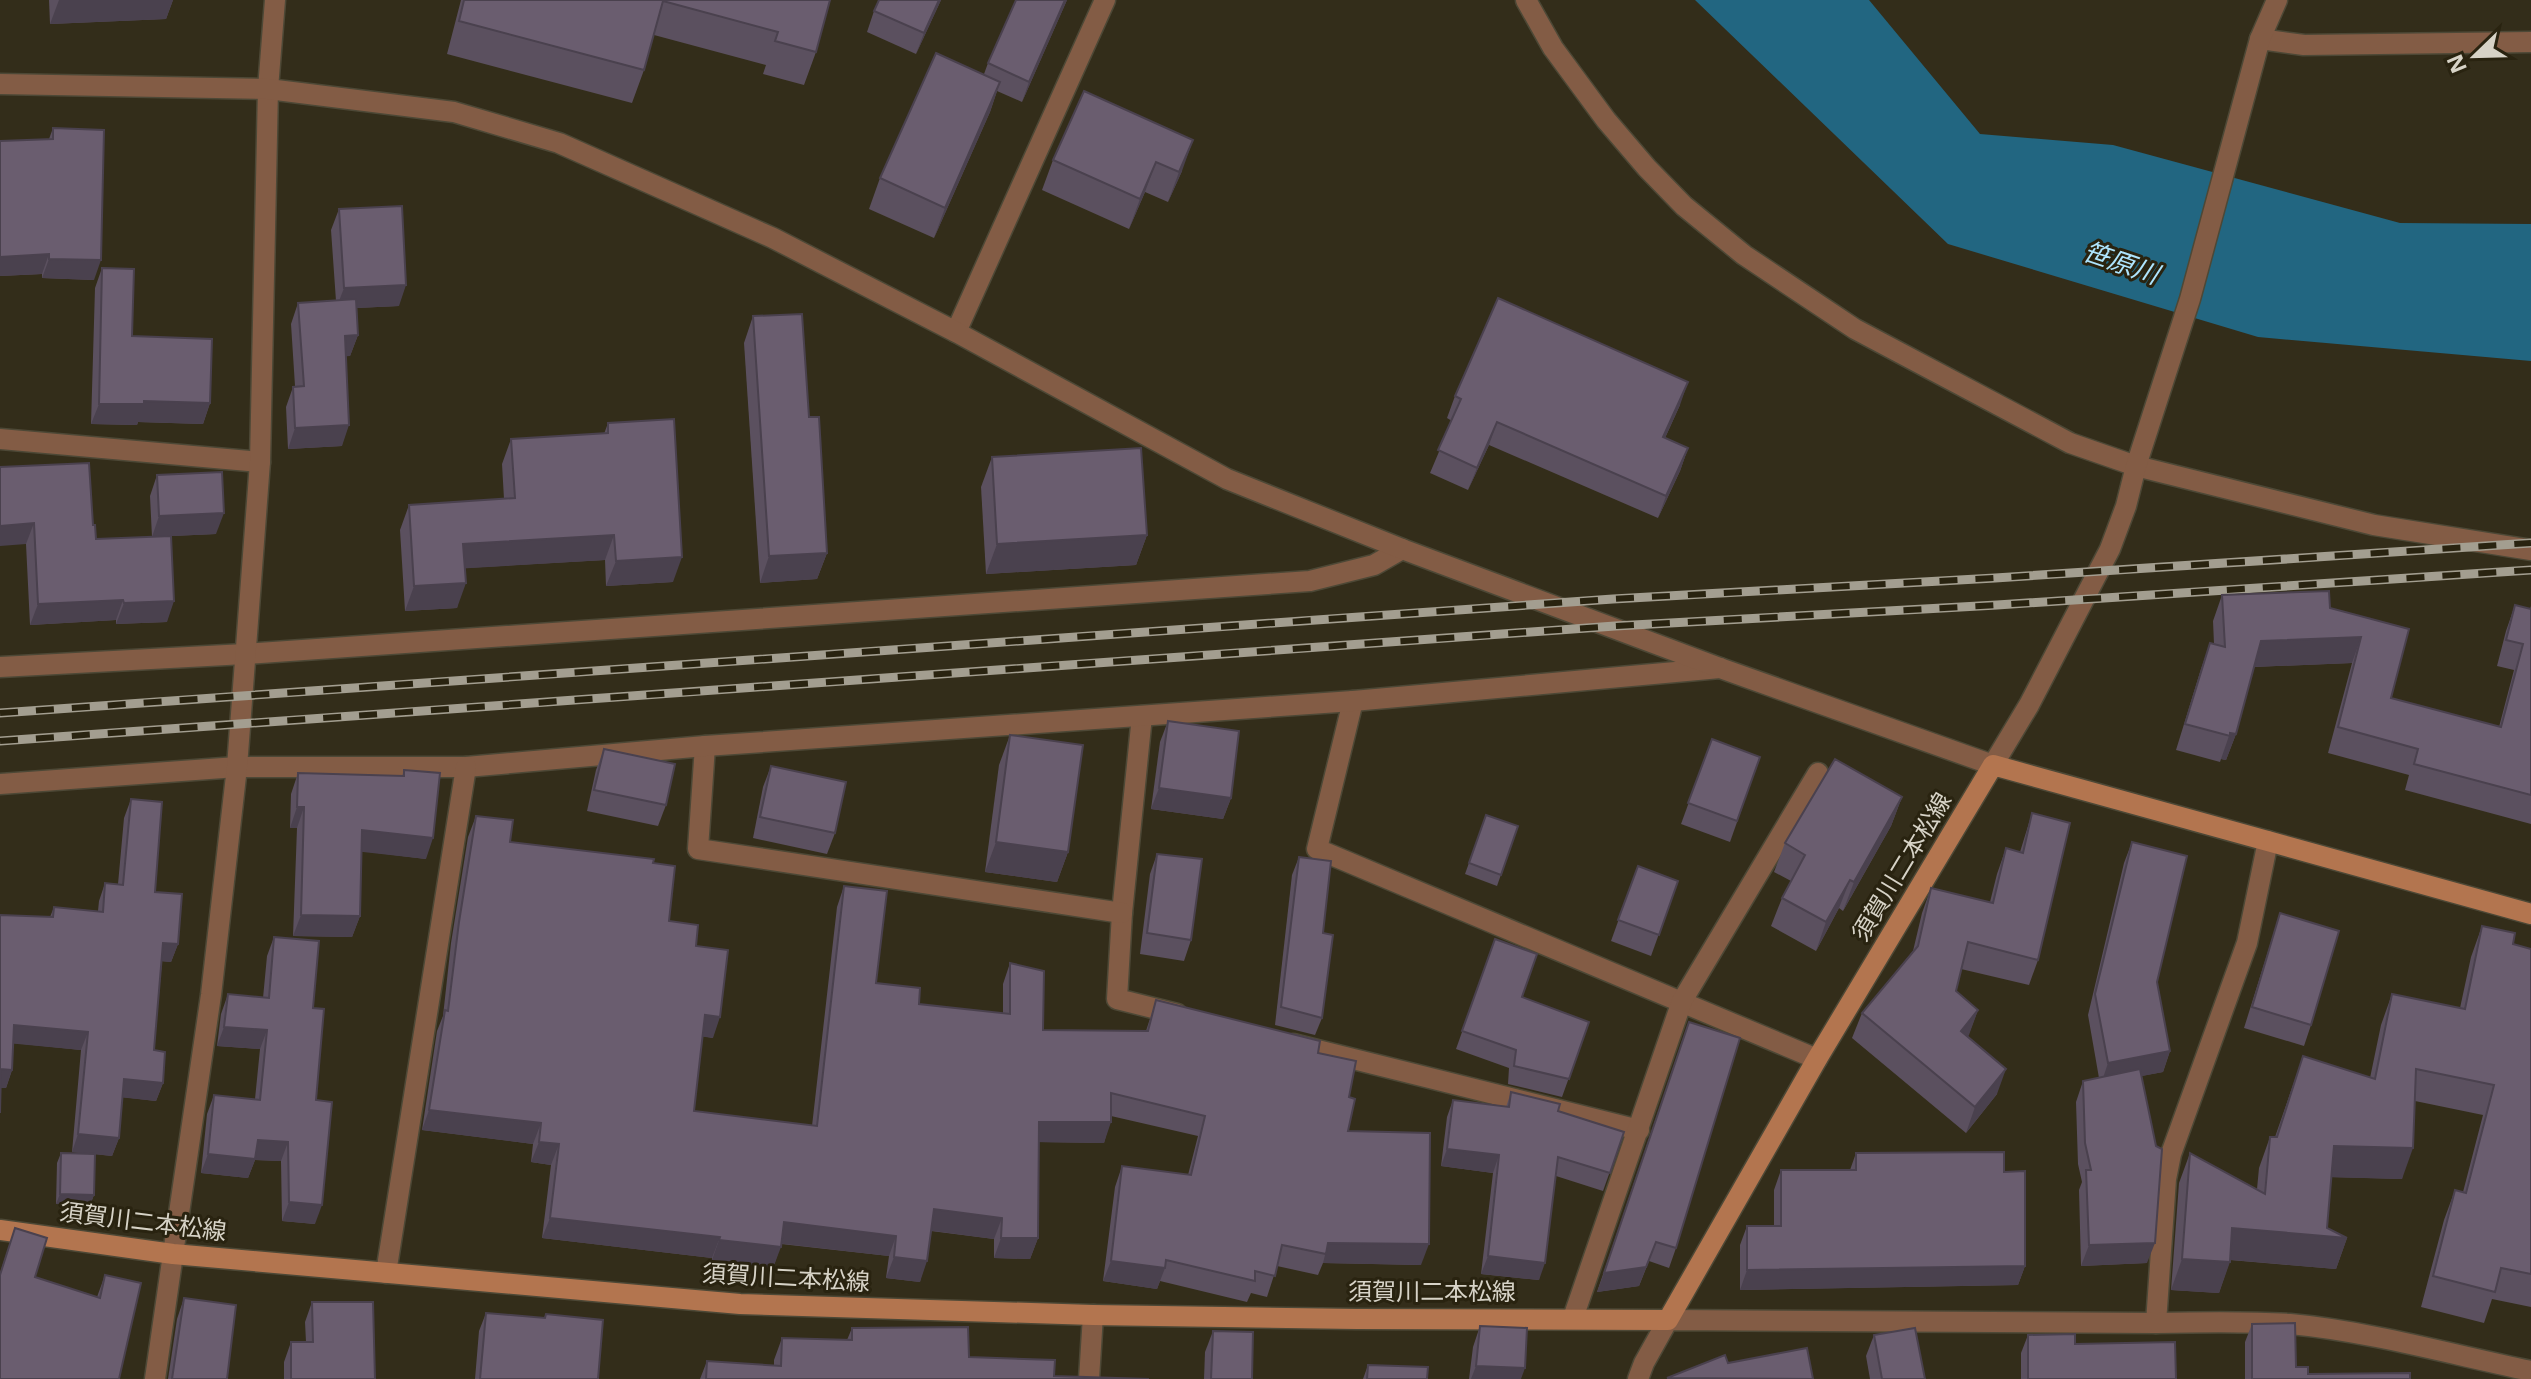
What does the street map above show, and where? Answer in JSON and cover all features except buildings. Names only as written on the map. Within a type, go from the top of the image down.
[{"type":"main road","points":[[1993,765],[2531,914]]},
{"type":"main road","name":"須賀川二本松線","points":[[0,1230],[173,1254],[740,1304],[1093,1315],[1668,1320],[1817,1059],[1993,765]]},
{"type":"street","points":[[155,1379],[211,995],[237,767],[260,462],[268,89],[275,0]]},
{"type":"street","points":[[956,332],[1105,0]]},
{"type":"street","points":[[1526,0],[1553,48],[1626,144],[1684,206],[1744,255],[1855,329],[1927,369],[2070,443],[2136,466],[2374,525],[2531,550]]},
{"type":"street","points":[[0,84],[268,89],[454,112],[559,143],[773,238],[956,332],[1227,479],[1402,549],[1720,668],[1993,765],[2029,705],[2110,549],[2126,506],[2190,299],[2260,39],[2277,0]]},
{"type":"street","points":[[2260,39],[2304,45],[2531,42]]},
{"type":"street","points":[[0,439],[260,462]]},
{"type":"street","points":[[0,667],[245,654],[1310,581],[1374,565],[1402,549]]},
{"type":"street","points":[[0,784],[237,767],[466,767],[705,746],[1353,701],[1720,668]]},
{"type":"street","points":[[1353,701],[1317,849],[1817,1059]]},
{"type":"street","points":[[1142,716],[1122,913],[1117,999],[1193,1019]]},
{"type":"street","points":[[705,746],[698,849],[1122,913]]},
{"type":"street","points":[[386,1273],[466,767]]},
{"type":"street","points":[[1573,1318],[1682,1001],[1818,773]]},
{"type":"street","points":[[2156,1323],[2166,1179],[2171,1154],[2247,943],[2268,841]]},
{"type":"street","points":[[1270,1038],[1639,1130]]},
{"type":"street","points":[[1089,1379],[1093,1315]]},
{"type":"street","points":[[1638,1379],[1668,1320],[2222,1321],[2292,1324],[2531,1371]]},
{"type":"water","name":"笹原川","points":[[1695,0],[1869,0],[1980,134],[2113,145],[2400,223],[2531,224],[2531,361],[2258,337],[1948,244]]},
{"type":"railway","points":[[0,713],[1613,599],[2531,543]]},
{"type":"railway","points":[[0,741],[1615,626],[2531,570]]}]
